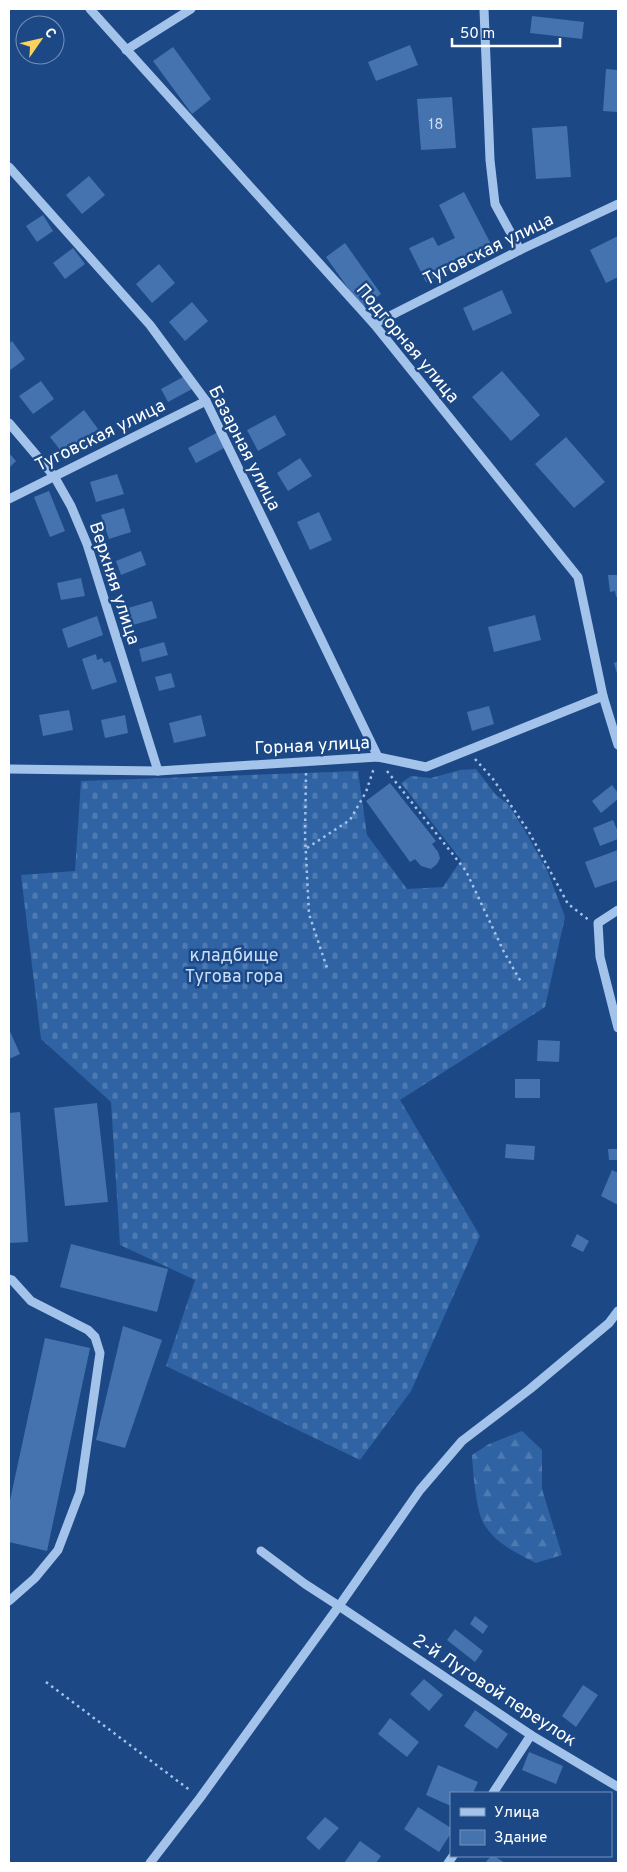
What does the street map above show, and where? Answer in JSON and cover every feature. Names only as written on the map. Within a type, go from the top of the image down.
[{"type":"street","name":"Подгорная улица","points":[[90,9],[374,324],[578,577],[603,696],[618,745]]},
{"type":"street","points":[[126,50],[191,9]]},
{"type":"street","points":[[484,9],[490,160],[495,204],[520,250]]},
{"type":"street","name":"Базарная улица","points":[[9,167],[150,325],[206,401],[378,757]]},
{"type":"street","name":"Туговская улица","points":[[374,324],[520,250],[618,204]]},
{"type":"street","name":"Туговская улица","points":[[9,498],[206,401]]},
{"type":"street","name":"Верхняя улица","points":[[9,423],[54,476],[71,506],[87,544],[158,771]]},
{"type":"street","name":"Горная улица","points":[[9,770],[158,771],[378,757],[426,767],[603,696]]},
{"type":"street","points":[[618,910],[598,923],[600,957],[618,1028]]},
{"type":"street","points":[[9,1279],[31,1301],[88,1330],[95,1336],[99,1344],[100,1353],[80,1492],[58,1550],[35,1578],[9,1601]]},
{"type":"street","points":[[150,1863],[200,1798],[339,1606],[420,1490],[462,1440],[530,1388],[609,1323],[618,1311]]},
{"type":"street","name":"2-й Луговой переулок","points":[[260,1551],[305,1584],[531,1735],[618,1787]]},
{"type":"street","points":[[494,1792],[531,1735]]},
{"type":"path","points":[[468,750],[493,779],[529,832],[568,904],[593,924],[598,923]]},
{"type":"path","points":[[306,849],[350,820],[366,792],[378,757]]},
{"type":"path","points":[[378,757],[391,777],[466,871],[504,952],[521,982]]},
{"type":"path","points":[[305,762],[309,914],[327,968]]},
{"type":"path","points":[[46,1682],[200,1798]]},
{"type":"green space","name":"кладбище Тугова гора","points":[[476,769],[496,795],[508,804],[525,831],[547,870],[565,917],[545,1007],[400,1100],[480,1236],[411,1391],[360,1460],[166,1366],[195,1280],[120,1245],[111,1102],[41,1039],[21,875],[75,871],[81,781],[358,771],[367,835],[407,889],[443,887],[461,860],[401,783],[411,776],[431,778],[460,770]]},
{"type":"green space","points":[[522,1431],[542,1450],[542,1489],[562,1555],[536,1563],[507,1547],[489,1531],[481,1518],[474,1481],[472,1455],[489,1444]]},
{"type":"building","points":[[532,16],[584,22],[582,39],[530,33]]},
{"type":"building","points":[[410,45],[418,65],[376,81],[368,62]]},
{"type":"building","points":[[173,47],[211,99],[192,114],[153,61]]},
{"type":"building","points":[[606,69],[618,70],[618,112],[603,111]]},
{"type":"building","points":[[452,97],[456,148],[421,150],[417,99]]},
{"type":"building","points":[[567,126],[571,177],[536,179],[532,128]]},
{"type":"building","points":[[89,176],[105,195],[82,214],[66,195]]},
{"type":"building","points":[[464,192],[493,248],[426,282],[409,248],[433,237],[438,246],[455,238],[439,205]]},
{"type":"building","points":[[43,215],[53,231],[37,242],[26,226]]},
{"type":"building","points":[[618,236],[618,277],[606,283],[590,250]]},
{"type":"building","points":[[345,243],[381,294],[362,308],[326,257]]},
{"type":"building","points":[[73,248],[85,264],[65,279],[53,263]]},
{"type":"building","points":[[159,264],[175,283],[152,303],[136,284]]},
{"type":"building","points":[[502,290],[512,313],[473,331],[463,308]]},
{"type":"building","points":[[192,302],[208,321],[185,341],[169,322]]},
{"type":"building","points":[[12,341],[25,359],[9,371],[9,344]]},
{"type":"building","points":[[502,371],[540,415],[511,441],[472,397]]},
{"type":"building","points":[[185,376],[192,389],[168,402],[161,389]]},
{"type":"building","points":[[41,381],[54,399],[33,414],[19,396]]},
{"type":"building","points":[[84,410],[98,429],[64,455],[50,437]]},
{"type":"building","points":[[275,415],[286,435],[258,451],[247,430]]},
{"type":"building","points":[[218,432],[226,447],[196,463],[188,448]]},
{"type":"building","points":[[566,437],[605,482],[574,508],[535,464]]},
{"type":"building","points":[[9,453],[16,461],[9,468]]},
{"type":"building","points":[[300,458],[312,476],[288,491],[277,473]]},
{"type":"building","points":[[117,474],[124,494],[96,502],[90,482]]},
{"type":"building","points":[[49,491],[65,531],[50,537],[34,497]]},
{"type":"building","points":[[124,508],[131,532],[109,539],[101,515]]},
{"type":"building","points":[[319,512],[332,540],[310,550],[297,522]]},
{"type":"building","points":[[141,551],[146,565],[121,575],[116,561]]},
{"type":"building","points":[[608,575],[618,575],[618,597],[616,597],[615,591],[610,592]]},
{"type":"building","points":[[81,578],[85,596],[61,600],[57,583]]},
{"type":"building","points":[[152,601],[157,618],[133,625],[128,608]]},
{"type":"building","points":[[535,615],[541,640],[494,652],[488,627]]},
{"type":"building","points":[[97,616],[103,635],[68,648],[62,629]]},
{"type":"building","points":[[164,642],[168,655],[142,662],[139,649]]},
{"type":"building","points":[[96,654],[97,660],[102,658],[104,663],[110,661],[117,682],[92,690],[82,659]]},
{"type":"building","points":[[618,661],[618,677],[614,663]]},
{"type":"building","points":[[171,673],[175,687],[159,691],[155,677]]},
{"type":"building","points":[[489,706],[494,724],[472,731],[467,712]]},
{"type":"building","points":[[69,710],[73,730],[43,736],[39,715]]},
{"type":"building","points":[[125,715],[128,733],[105,738],[101,720]]},
{"type":"building","points":[[201,715],[206,736],[174,743],[169,723]]},
{"type":"building","points":[[390,783],[436,841],[432,844],[440,858],[431,869],[421,866],[415,859],[410,862],[366,801]]},
{"type":"building","points":[[612,785],[618,793],[618,799],[601,813],[592,801]]},
{"type":"building","points":[[613,820],[618,832],[618,839],[600,846],[593,828]]},
{"type":"building","points":[[618,850],[618,880],[595,888],[585,862]]},
{"type":"building","points":[[9,1029],[20,1054],[9,1059]]},
{"type":"building","points":[[538,1040],[560,1041],[559,1062],[537,1061]]},
{"type":"building","points":[[515,1079],[540,1079],[540,1098],[515,1098]]},
{"type":"building","points":[[97,1103],[108,1202],[65,1206],[54,1108]]},
{"type":"building","points":[[20,1112],[28,1242],[9,1243],[9,1113]]},
{"type":"building","points":[[506,1144],[535,1146],[534,1160],[505,1158]]},
{"type":"building","points":[[608,1149],[618,1149],[618,1160],[609,1160]]},
{"type":"building","points":[[612,1170],[618,1173],[618,1205],[601,1196]]},
{"type":"building","points":[[577,1234],[589,1241],[583,1252],[571,1246]]},
{"type":"building","points":[[71,1244],[168,1269],[157,1312],[60,1287]]},
{"type":"building","points":[[123,1326],[162,1340],[125,1448],[96,1440]]},
{"type":"building","points":[[45,1338],[90,1348],[47,1551],[9,1542],[9,1505]]},
{"type":"building","points":[[475,1616],[488,1626],[483,1634],[470,1624]]},
{"type":"building","points":[[455,1629],[483,1651],[475,1662],[447,1640]]},
{"type":"building","points":[[424,1679],[443,1695],[429,1711],[410,1694]]},
{"type":"building","points":[[583,1685],[598,1695],[576,1727],[562,1716]]},
{"type":"building","points":[[475,1710],[508,1734],[497,1749],[464,1726]]},
{"type":"building","points":[[390,1718],[419,1742],[407,1757],[378,1734]]},
{"type":"building","points":[[529,1752],[563,1766],[556,1784],[522,1770]]},
{"type":"building","points":[[438,1765],[478,1782],[473,1792],[450,1792],[450,1806],[426,1795]]},
{"type":"building","points":[[418,1807],[450,1827],[450,1835],[439,1852],[404,1829]]},
{"type":"building","points":[[325,1817],[339,1828],[319,1850],[306,1838]]},
{"type":"building","points":[[360,1841],[381,1856],[376,1863],[344,1863]]},
{"type":"building","points":[[490,1857],[496,1857],[505,1863],[485,1863]]}]
